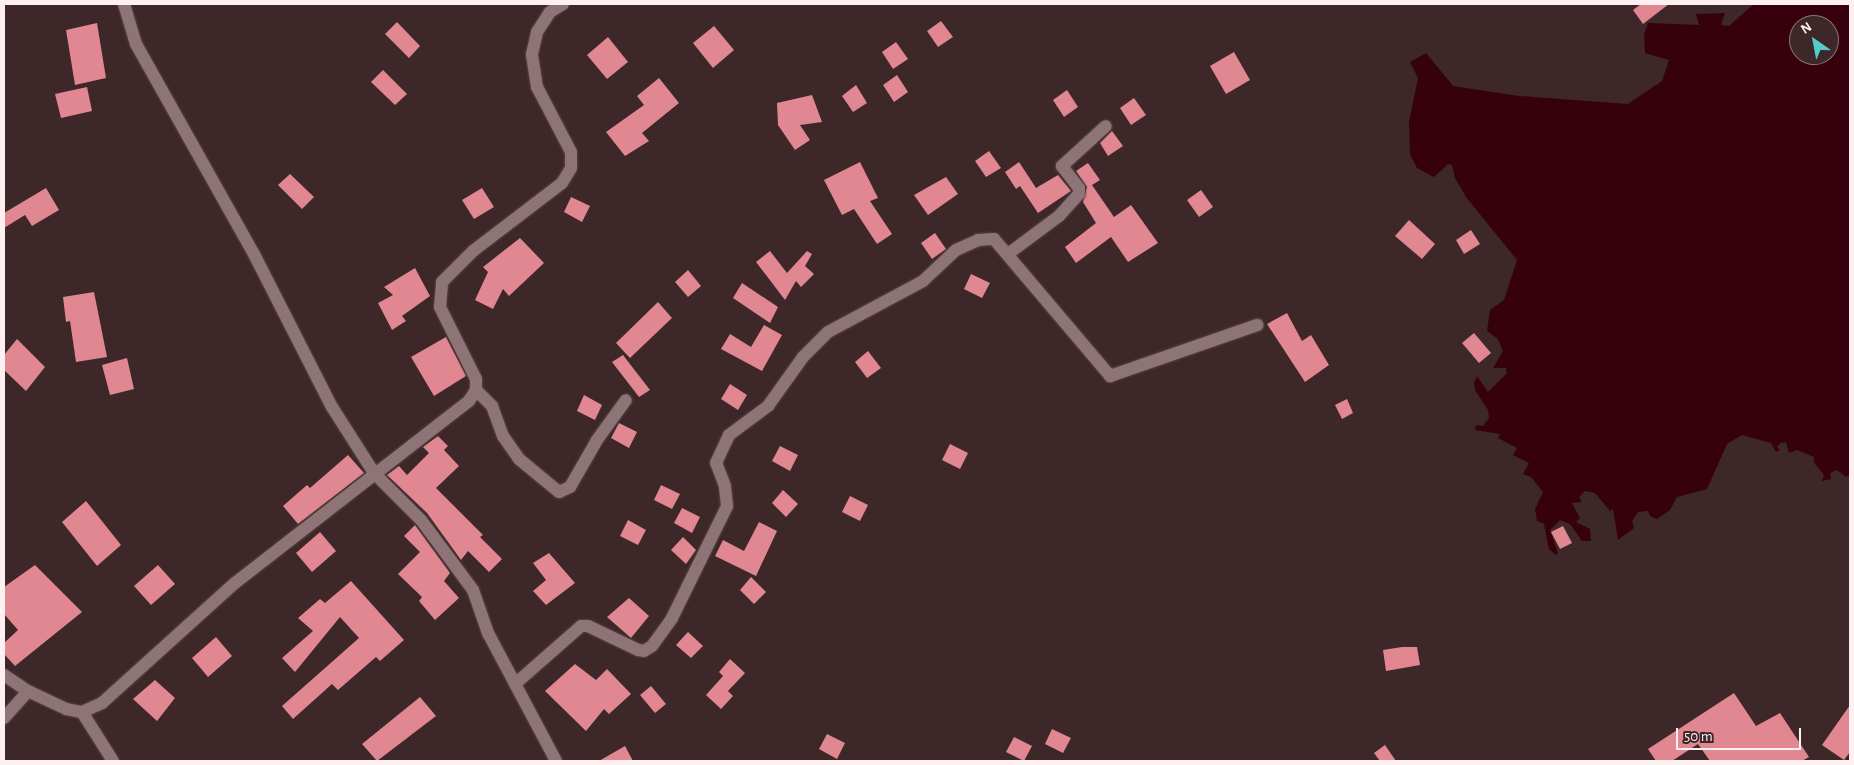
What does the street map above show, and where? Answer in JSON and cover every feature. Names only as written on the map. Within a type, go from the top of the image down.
[{"type":"street","points":[[124,4],[136,44],[255,256],[332,407],[374,473],[421,520],[473,590],[488,633],[556,761]]},
{"type":"street","points":[[82,712],[102,703],[235,583],[374,473],[470,401],[476,390],[476,379],[440,307],[442,282],[473,251],[562,184],[571,168],[571,152],[537,87],[532,54],[537,32],[550,12],[563,4]]},
{"type":"street","points":[[1008,254],[1059,216],[1079,194],[1079,188],[1062,166],[1106,126]]},
{"type":"street","points":[[515,684],[580,626],[588,626],[638,650],[644,651],[652,646],[672,618],[727,506],[725,486],[716,463],[729,435],[768,406],[803,357],[828,332],[923,281],[956,250],[978,240],[994,239],[1110,376],[1257,325]]},
{"type":"street","points":[[476,390],[492,406],[503,436],[519,459],[559,492],[570,487],[597,440],[626,400]]},
{"type":"street","points":[[4,675],[28,691],[82,712],[113,761]]},
{"type":"street","points":[[4,718],[28,691]]},
{"type":"shaded area","points":[[1754,4],[1850,4],[1850,474],[1846,477],[1837,470],[1830,473],[1831,479],[1822,481],[1824,475],[1814,463],[1814,457],[1797,450],[1789,453],[1786,442],[1780,443],[1777,447],[1780,450],[1776,452],[1771,443],[1742,435],[1727,444],[1707,489],[1677,497],[1670,510],[1657,519],[1650,516],[1648,511],[1638,512],[1632,521],[1634,528],[1618,540],[1613,509],[1610,511],[1595,493],[1585,491],[1579,497],[1582,502],[1572,503],[1580,518],[1576,522],[1590,529],[1591,541],[1582,541],[1570,524],[1560,520],[1550,530],[1558,553],[1556,555],[1549,549],[1544,524],[1537,521],[1535,509],[1543,492],[1531,477],[1523,474],[1529,463],[1513,455],[1517,448],[1498,438],[1500,434],[1475,430],[1476,425],[1483,426],[1489,418],[1488,410],[1475,390],[1474,383],[1477,376],[1488,392],[1507,373],[1506,368],[1493,368],[1503,351],[1498,339],[1487,331],[1490,310],[1504,300],[1517,260],[1466,197],[1455,178],[1452,165],[1448,164],[1434,177],[1417,168],[1410,154],[1409,122],[1418,78],[1410,62],[1426,53],[1453,86],[1519,96],[1628,104],[1662,81],[1669,60],[1645,53],[1644,35],[1648,23],[1699,25],[1696,14],[1725,13],[1721,25],[1729,26]]},
{"type":"building","points":[[1641,4],[1669,4],[1643,24],[1633,10]]},
{"type":"building","points":[[941,21],[953,37],[938,47],[927,31]]},
{"type":"building","points":[[397,22],[420,46],[409,58],[385,34]]},
{"type":"building","points":[[97,23],[106,78],[75,85],[66,30]]},
{"type":"building","points":[[714,26],[734,50],[713,68],[693,43]]},
{"type":"building","points":[[608,37],[628,62],[607,79],[587,55]]},
{"type":"building","points":[[896,42],[908,59],[893,69],[882,52]]},
{"type":"building","points":[[1234,52],[1250,80],[1226,94],[1210,66]]},
{"type":"building","points":[[383,70],[407,94],[395,105],[371,82]]},
{"type":"building","points":[[897,75],[908,92],[894,102],[883,85]]},
{"type":"building","points":[[659,78],[679,103],[642,133],[649,141],[625,156],[606,132],[644,105],[637,96]]},
{"type":"building","points":[[856,85],[867,103],[853,112],[842,96]]},
{"type":"building","points":[[87,87],[92,111],[61,118],[55,94]]},
{"type":"building","points":[[1067,90],[1078,107],[1064,117],[1053,100]]},
{"type":"building","points":[[812,95],[822,122],[800,125],[810,140],[795,150],[778,125],[777,103]]},
{"type":"building","points":[[1134,98],[1146,115],[1131,125],[1120,108]]},
{"type":"building","points":[[1112,131],[1123,146],[1108,156],[1100,143]]},
{"type":"building","points":[[989,151],[1001,168],[986,177],[975,161]]},
{"type":"building","points":[[860,162],[878,198],[870,201],[892,234],[877,244],[854,209],[842,215],[824,180]]},
{"type":"building","points":[[1019,162],[1036,188],[1058,175],[1071,191],[1038,213],[1020,186],[1016,189],[1005,172]]},
{"type":"building","points":[[1088,163],[1100,180],[1092,185],[1114,217],[1131,205],[1158,243],[1128,262],[1111,237],[1076,263],[1065,247],[1096,223],[1083,202],[1087,187],[1076,171]]},
{"type":"building","points":[[290,174],[314,197],[302,209],[278,185]]},
{"type":"building","points":[[946,177],[958,194],[928,215],[914,195]]},
{"type":"building","points":[[46,188],[59,210],[32,226],[25,215],[4,228],[4,213]]},
{"type":"building","points":[[482,188],[494,207],[474,219],[462,200]]},
{"type":"building","points":[[1201,190],[1213,207],[1199,217],[1187,200]]},
{"type":"building","points":[[571,197],[590,206],[582,222],[564,212]]},
{"type":"building","points":[[1409,220],[1435,244],[1422,259],[1395,236]]},
{"type":"building","points":[[1471,230],[1480,244],[1464,254],[1456,240]]},
{"type":"building","points":[[935,233],[946,249],[932,259],[921,243]]},
{"type":"building","points":[[520,238],[544,263],[509,296],[503,289],[493,309],[475,300],[488,272],[483,267]]},
{"type":"building","points":[[770,251],[787,273],[807,251],[812,254],[805,266],[814,274],[801,287],[796,281],[785,300],[756,262]]},
{"type":"building","points":[[415,268],[430,296],[402,316],[406,321],[392,330],[378,303],[393,295],[384,287]]},
{"type":"building","points":[[688,270],[701,286],[688,297],[675,282]]},
{"type":"building","points":[[971,274],[990,283],[982,298],[964,289]]},
{"type":"building","points":[[742,283],[778,307],[770,323],[733,298]]},
{"type":"building","points":[[94,292],[107,357],[76,362],[70,321],[66,322],[63,297]]},
{"type":"building","points":[[658,302],[672,318],[630,358],[616,343]]},
{"type":"building","points":[[1287,313],[1302,341],[1311,335],[1329,365],[1305,382],[1267,324]]},
{"type":"building","points":[[764,325],[782,335],[762,371],[721,349],[730,334],[751,347]]},
{"type":"building","points":[[1474,333],[1491,353],[1479,363],[1462,343]]},
{"type":"building","points":[[446,337],[466,376],[434,396],[411,357]]},
{"type":"building","points":[[17,339],[45,367],[26,391],[4,370],[4,355]]},
{"type":"building","points":[[868,351],[881,368],[867,378],[855,362]]},
{"type":"building","points":[[623,355],[650,390],[639,397],[612,362]]},
{"type":"building","points":[[127,358],[134,389],[110,395],[102,365]]},
{"type":"building","points":[[730,384],[747,395],[738,410],[721,399]]},
{"type":"building","points":[[584,395],[602,405],[595,420],[577,411]]},
{"type":"building","points":[[1347,399],[1353,413],[1342,419],[1335,405]]},
{"type":"building","points":[[619,423],[637,432],[629,448],[611,438]]},
{"type":"building","points":[[438,436],[448,446],[444,450],[459,466],[436,488],[483,535],[480,537],[502,559],[489,572],[468,551],[461,560],[427,513],[387,475],[399,466],[407,475],[429,453],[423,447]]},
{"type":"building","points":[[950,444],[968,453],[960,469],[942,460]]},
{"type":"building","points":[[780,446],[798,455],[790,471],[772,461]]},
{"type":"building","points":[[348,455],[364,473],[298,524],[283,506],[307,485],[310,488]]},
{"type":"building","points":[[661,485],[680,494],[672,509],[654,500]]},
{"type":"building","points":[[783,490],[798,504],[786,517],[772,503]]},
{"type":"building","points":[[850,496],[868,505],[860,521],[842,512]]},
{"type":"building","points":[[86,501],[121,545],[97,566],[62,522]]},
{"type":"building","points":[[682,508],[700,517],[692,533],[674,523]]},
{"type":"building","points":[[628,520],[646,530],[638,545],[620,536]]},
{"type":"building","points":[[759,522],[777,531],[756,576],[715,556],[723,540],[744,551]]},
{"type":"building","points":[[415,525],[450,573],[444,581],[459,598],[435,620],[419,601],[422,597],[398,574],[420,552],[404,536]]},
{"type":"building","points":[[1563,526],[1572,543],[1560,549],[1551,532]]},
{"type":"building","points":[[320,532],[336,551],[312,572],[296,553]]},
{"type":"building","points":[[683,537],[696,550],[686,564],[671,550]]},
{"type":"building","points":[[549,553],[575,583],[546,605],[533,591],[546,580],[533,563]]},
{"type":"building","points":[[35,565],[82,612],[15,666],[4,654],[4,643],[18,630],[4,614],[4,587]]},
{"type":"building","points":[[158,565],[175,584],[151,605],[134,586]]},
{"type":"building","points":[[751,577],[766,592],[754,604],[740,590]]},
{"type":"building","points":[[351,581],[404,640],[380,661],[376,657],[338,690],[332,684],[293,719],[282,706],[359,638],[340,617],[295,672],[282,658],[313,631],[298,618],[320,599],[325,603]]},
{"type":"building","points":[[629,598],[649,616],[631,638],[607,617]]},
{"type":"building","points":[[688,632],[703,646],[691,658],[676,645]]},
{"type":"building","points":[[216,637],[232,656],[208,677],[192,658]]},
{"type":"building","points":[[1417,647],[1420,665],[1386,671],[1383,650]]},
{"type":"building","points":[[730,659],[745,673],[728,691],[733,696],[721,709],[706,695],[723,676],[719,672]]},
{"type":"building","points":[[575,664],[596,680],[607,669],[631,694],[609,714],[604,709],[586,731],[545,691]]},
{"type":"building","points":[[155,680],[175,698],[157,721],[133,699]]},
{"type":"building","points":[[651,686],[666,704],[655,713],[640,695]]},
{"type":"building","points":[[1734,693],[1756,726],[1780,713],[1809,757],[1802,761],[1710,761],[1698,744],[1672,761],[1656,761],[1648,749]]},
{"type":"building","points":[[420,697],[436,716],[377,761],[362,744]]},
{"type":"building","points":[[1850,705],[1850,752],[1844,760],[1822,745]]},
{"type":"building","points":[[1052,729],[1071,738],[1063,753],[1045,744]]},
{"type":"building","points":[[827,734],[845,743],[837,759],[819,749]]},
{"type":"building","points":[[1014,737],[1032,746],[1024,761],[1006,752]]},
{"type":"building","points":[[1385,745],[1396,761],[1380,761],[1374,753]]},
{"type":"building","points":[[625,746],[633,761],[599,761]]}]
